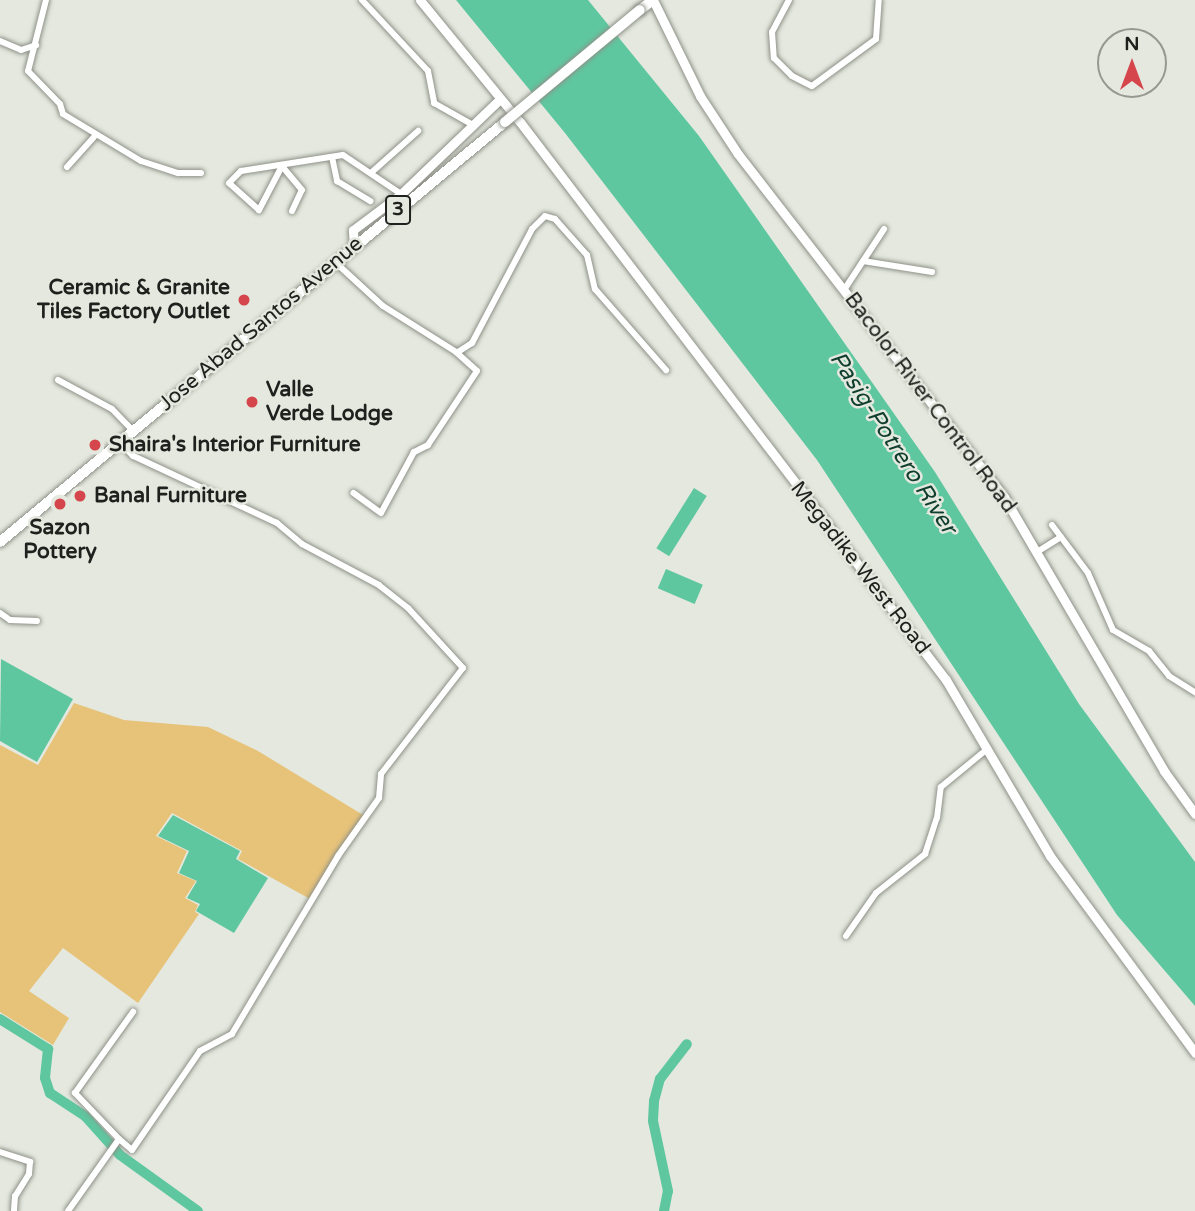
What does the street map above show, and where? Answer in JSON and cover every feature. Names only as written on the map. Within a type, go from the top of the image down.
[{"type":"highway","name":"Jose Abad Santos Avenue","points":[[0,542],[653,0]]},
{"type":"street","points":[[46,0],[28,71],[60,104],[63,114],[94,137],[141,162],[178,173],[201,173]]},
{"type":"street","points":[[362,0],[428,71],[434,103],[473,125]]},
{"type":"street","name":"Megadike West Road","points":[[420,0],[499,100],[520,122],[536,149],[946,680],[1050,856],[1195,1053]]},
{"type":"street","name":"Bacolor River Control Road","points":[[653,0],[715,122],[987,472],[1153,751],[1195,812]]},
{"type":"street","points":[[789,0],[771,40],[774,58],[792,76],[812,86],[876,39],[879,0]]},
{"type":"street","points":[[0,41],[21,50],[36,45]]},
{"type":"street","points":[[354,246],[354,230],[401,194],[499,100]]},
{"type":"street","points":[[372,172],[418,131]]},
{"type":"street","points":[[66,167],[94,137]]},
{"type":"street","points":[[282,166],[259,210],[229,183],[241,171],[332,157],[350,157],[401,194]]},
{"type":"street","points":[[332,157],[337,181],[370,201]]},
{"type":"street","points":[[282,166],[302,190],[292,211]]},
{"type":"street","points":[[456,352],[472,343],[532,229],[545,216],[555,219],[587,255],[595,289],[666,370]]},
{"type":"street","points":[[844,290],[884,229]]},
{"type":"street","points":[[863,261],[932,272]]},
{"type":"street","points":[[335,262],[383,306],[456,352],[477,371],[428,444],[414,452],[381,513],[353,493]]},
{"type":"street","points":[[58,380],[112,409],[134,432]]},
{"type":"street","points":[[121,443],[133,456],[277,523],[302,544],[379,585],[408,608],[463,668],[381,774],[379,798],[338,856],[232,1034],[200,1051],[132,1150],[118,1140],[74,1096],[133,1012]]},
{"type":"street","points":[[1052,525],[1088,573],[1113,630],[1149,651],[1169,676],[1195,692]]},
{"type":"street","points":[[1037,552],[1061,537]]},
{"type":"street","points":[[0,613],[10,620],[37,621]]},
{"type":"street","points":[[846,936],[876,894],[925,854],[937,818],[941,787],[986,750]]},
{"type":"street","points":[[68,1211],[118,1140]]},
{"type":"street","points":[[0,1152],[30,1162],[29,1174],[15,1196],[14,1211]]},
{"type":"shaded area","points":[[74,703],[124,720],[208,727],[258,751],[368,818],[310,899],[238,859],[242,851],[172,813],[156,836],[187,851],[177,873],[196,881],[185,898],[198,905],[195,912],[199,914],[138,1003],[63,948],[29,991],[69,1018],[53,1045],[0,1012],[0,745],[38,765]]},
{"type":"water","name":"Pasig-Potrero River","points":[[456,0],[588,0],[699,136],[935,472],[1079,704],[1195,862],[1195,1006],[1117,915],[817,460],[565,133]]},
{"type":"water","points":[[694,488],[707,496],[669,556],[656,548]]},
{"type":"water","points":[[666,569],[703,585],[695,604],[658,588]]},
{"type":"water","points":[[1,659],[73,699],[37,762],[0,741]]},
{"type":"water","points":[[173,815],[240,851],[236,859],[268,878],[234,933],[196,911],[200,904],[187,898],[197,881],[179,873],[189,851],[158,836]]},
{"type":"waterway","points":[[0,1019],[48,1049],[45,1078],[50,1093],[85,1116],[120,1155],[198,1211]]},
{"type":"waterway","points":[[664,1211],[668,1191],[653,1121],[654,1101],[660,1079],[687,1044]]},
{"type":"place","name":"Ceramic & Granite Tiles Factory Outlet","points":[[244,300]]},
{"type":"place","name":"Valle Verde Lodge","points":[[252,402]]},
{"type":"place","name":"Shaira's Interior Furniture","points":[[95,445]]},
{"type":"place","name":"Banal Furniture","points":[[80,496]]},
{"type":"place","name":"Sazon Pottery","points":[[60,504]]}]
